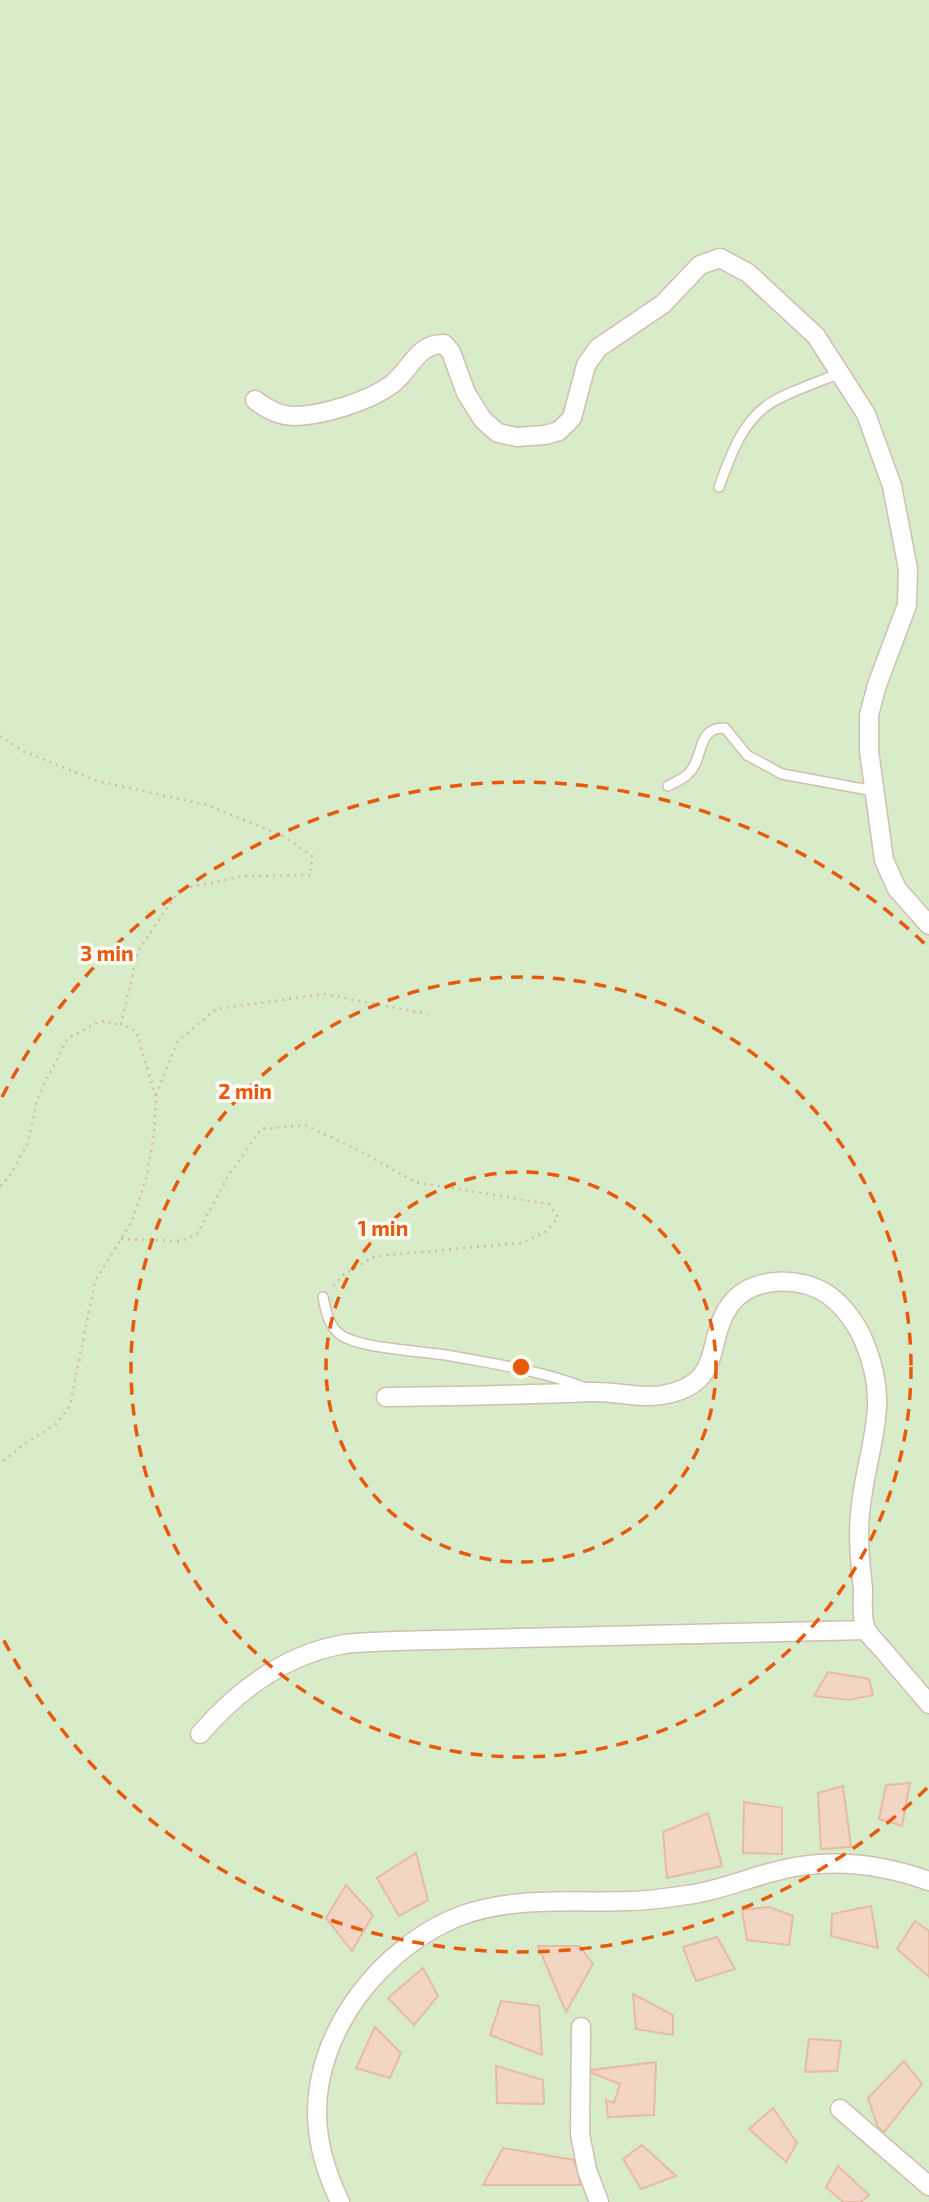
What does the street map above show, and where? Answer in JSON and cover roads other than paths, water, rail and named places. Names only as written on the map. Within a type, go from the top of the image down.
[{"type":"street","points":[[255,400],[269,411],[292,417],[318,414],[361,400],[389,387],[403,375],[420,352],[432,344],[444,344],[451,352],[466,393],[483,420],[498,433],[517,437],[545,435],[559,431],[572,418],[586,365],[598,348],[663,303],[700,265],[720,258],[748,273],[816,336],[866,414],[892,486],[908,569],[906,605],[869,715],[869,751],[884,860],[897,889],[929,925]]},
{"type":"street","points":[[386,1397],[594,1392],[659,1395],[678,1391],[696,1380],[710,1364],[730,1304],[743,1292],[763,1283],[787,1281],[804,1284],[827,1294],[861,1333],[877,1387],[876,1429],[860,1506],[859,1548],[866,1630],[929,1704]]},
{"type":"street","points":[[200,1734],[235,1696],[266,1674],[302,1656],[344,1644],[866,1630]]},
{"type":"street","points":[[340,2202],[327,2175],[317,2115],[320,2085],[328,2051],[357,1997],[390,1960],[423,1936],[461,1916],[500,1907],[544,1901],[629,1901],[691,1895],[776,1871],[816,1863],[859,1864],[901,1871],[929,1881]]},
{"type":"street","points":[[581,2027],[580,2134],[587,2170],[599,2202]]},
{"type":"street","points":[[840,2109],[929,2186]]},
{"type":"lane","points":[[719,487],[748,423],[766,405],[840,373]]},
{"type":"lane","points":[[668,786],[690,773],[706,734],[715,728],[725,728],[747,755],[782,774],[874,791]]},
{"type":"lane","points":[[323,1297],[327,1320],[341,1335],[363,1343],[452,1356],[561,1378],[594,1392]]}]
